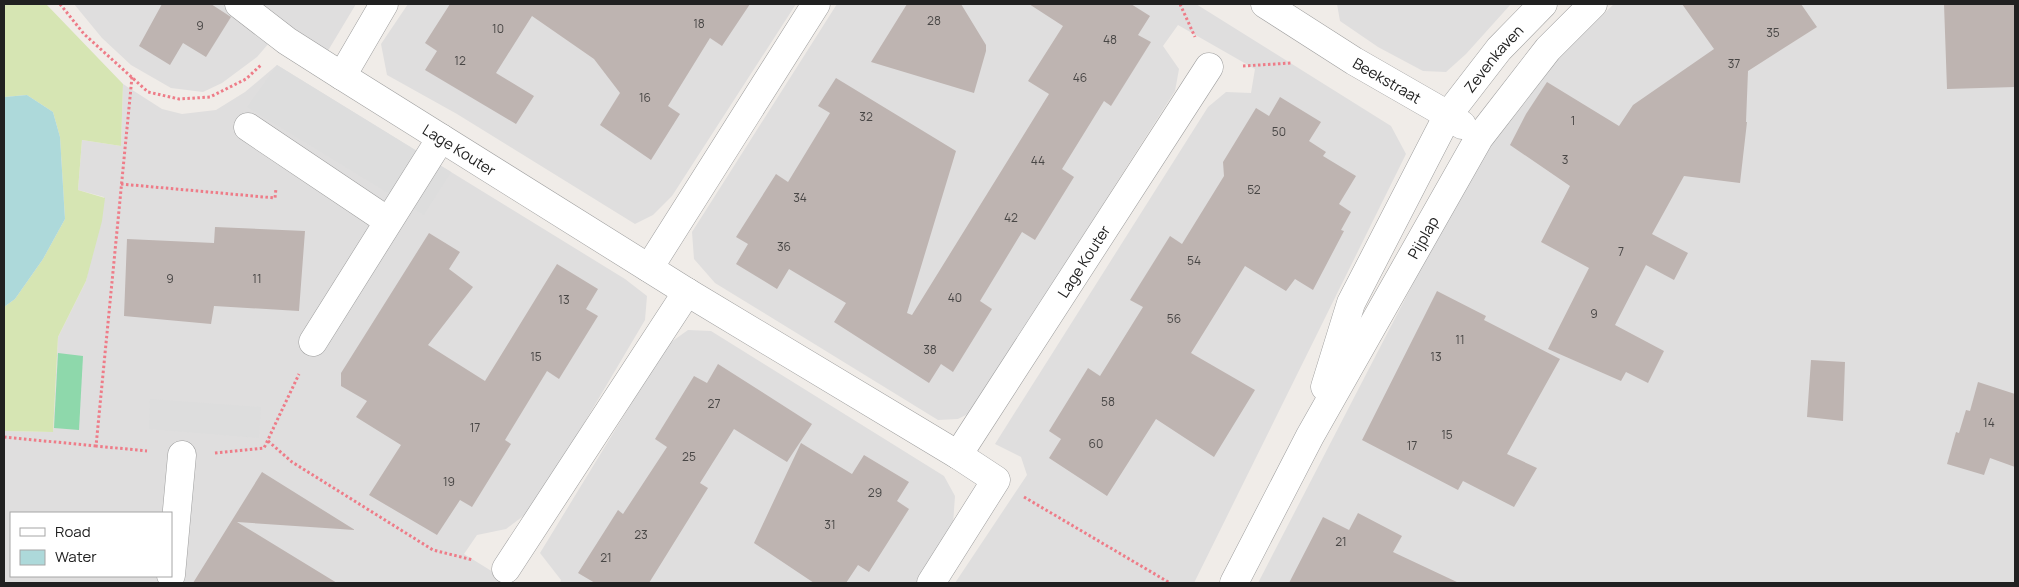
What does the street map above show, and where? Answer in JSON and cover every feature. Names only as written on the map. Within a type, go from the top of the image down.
[{"type":"street","name":"Lage Kouter","points":[[239,4],[287,41],[342,76],[687,292],[958,455],[996,480]]},
{"type":"street","points":[[342,76],[384,4]]},
{"type":"street","points":[[649,268],[816,4]]},
{"type":"street","name":"Beekstraat","points":[[1265,4],[1300,13],[1354,61],[1448,115],[1479,138]]},
{"type":"street","name":"Zevenkaven","points":[[1448,115],[1499,49],[1543,4]]},
{"type":"street","name":"Pijplap","points":[[1234,583],[1310,436],[1479,138],[1548,49],[1593,4]]},
{"type":"street","name":"Lage Kouter","points":[[958,455],[1209,67]]},
{"type":"street","name":"Pijplap","points":[[1310,436],[1351,303],[1448,115]]},
{"type":"street","points":[[248,127],[388,221]]},
{"type":"street","points":[[313,342],[441,138]]},
{"type":"street","points":[[506,569],[687,292]]},
{"type":"street","points":[[172,565],[182,455]]},
{"type":"street","points":[[931,583],[996,480]]},
{"type":"path","points":[[60,4],[84,34],[148,92],[179,99],[210,97],[246,79],[287,41]]},
{"type":"path","points":[[1209,67],[1296,63]]},
{"type":"path","points":[[96,446],[132,77]]},
{"type":"path","points":[[122,184],[275,198],[279,148]]},
{"type":"path","points":[[4,437],[182,455],[264,448],[313,342]]},
{"type":"path","points":[[268,441],[292,462],[433,550],[506,569]]},
{"type":"path","points":[[996,480],[1170,583]]},
{"type":"shaded area","points":[[74,4],[356,4],[326,54],[281,29],[257,57],[222,83],[203,92],[171,88],[131,65],[102,38]]},
{"type":"shaded area","points":[[408,4],[796,4],[672,196],[653,215],[635,224],[457,114],[387,75],[381,44]]},
{"type":"shaded area","points":[[837,4],[1196,4],[1391,126],[1406,154],[1194,583],[955,583],[1027,475],[1021,457],[995,444],[1208,107],[1226,92],[1251,93],[1255,69],[1178,25],[1163,46],[1179,69],[1175,91],[970,413],[958,419],[938,420],[715,283],[694,259],[692,232]]},
{"type":"shaded area","points":[[1337,4],[1511,4],[1466,54],[1446,72],[1423,71],[1378,47],[1340,21]]},
{"type":"shaded area","points":[[1614,4],[2015,4],[2015,583],[1258,583],[1476,162],[1561,54]]},
{"type":"shaded area","points":[[277,65],[625,279],[647,296],[645,320],[534,508],[506,529],[477,535],[464,554],[511,583],[4,583],[4,431],[53,432],[58,337],[86,281],[104,197],[78,190],[82,140],[121,146],[123,84],[162,109],[182,114],[216,110],[245,92]]},
{"type":"shaded area","points":[[277,65],[451,172],[424,215],[247,107]]},
{"type":"shaded area","points":[[688,330],[711,331],[944,476],[955,496],[953,524],[916,583],[560,583],[561,580],[540,553],[667,345]]},
{"type":"shaded area","points":[[150,399],[261,407],[259,438],[149,429]]},
{"type":"green space","points":[[4,4],[46,4],[123,84],[121,146],[82,140],[78,190],[105,198],[102,221],[86,281],[58,337],[53,432],[4,431],[4,307],[15,299],[43,259],[65,219],[60,137],[53,112],[27,95],[4,97]]},
{"type":"green space","points":[[58,353],[83,356],[79,430],[54,428]]},
{"type":"water","points":[[27,95],[53,112],[60,137],[65,219],[43,259],[15,299],[4,307],[4,97]]},
{"type":"building","points":[[162,4],[211,4],[231,17],[206,57],[183,43],[170,65],[139,46]]},
{"type":"building","points":[[450,4],[750,4],[722,46],[710,38],[668,106],[680,114],[651,160],[600,125],[620,93],[594,59],[532,16],[496,73],[534,96],[516,124],[425,70],[437,51],[425,43]]},
{"type":"building","points":[[907,4],[961,4],[986,45],[974,93],[871,62]]},
{"type":"building","points":[[1029,4],[1131,4],[1150,16],[1138,35],[1151,42],[1111,106],[1104,101],[1062,169],[1074,177],[1035,240],[1022,232],[980,301],[992,309],[953,372],[941,364],[929,383],[834,322],[846,303],[789,269],[777,289],[736,264],[748,244],[736,237],[776,174],[788,182],[830,113],[818,106],[836,78],[956,151],[907,313],[912,315],[1049,94],[1028,81],[1063,26]]},
{"type":"building","points":[[1682,4],[1801,4],[1817,27],[1748,71],[1747,122],[1740,183],[1684,176],[1652,234],[1688,253],[1674,280],[1646,265],[1615,325],[1664,351],[1648,383],[1626,372],[1621,381],[1548,349],[1589,268],[1541,242],[1570,186],[1510,145],[1526,114],[1547,82],[1619,126],[1633,105],[1714,49]]},
{"type":"building","points":[[1944,4],[2015,4],[2015,87],[1947,89]]},
{"type":"building","points":[[1280,97],[1321,122],[1309,141],[1326,152],[1323,156],[1356,176],[1339,204],[1351,212],[1341,230],[1344,231],[1313,290],[1295,279],[1286,291],[1245,266],[1191,353],[1255,390],[1214,457],[1156,419],[1107,496],[1049,458],[1061,439],[1049,431],[1088,368],[1100,376],[1143,307],[1130,300],[1170,236],[1182,244],[1224,176],[1223,162],[1256,108],[1269,116]]},
{"type":"building","points":[[215,227],[305,231],[299,311],[214,306],[211,324],[124,316],[127,239],[214,243]]},
{"type":"building","points":[[429,233],[460,252],[449,269],[473,287],[428,345],[485,381],[557,264],[598,289],[586,309],[598,316],[559,379],[547,371],[505,440],[511,444],[472,507],[460,500],[437,535],[369,495],[401,445],[356,417],[367,401],[341,386],[341,373]]},
{"type":"building","points":[[1437,291],[1486,316],[1484,320],[1560,359],[1507,454],[1537,468],[1514,507],[1463,481],[1458,490],[1362,440]]},
{"type":"building","points":[[1811,360],[1845,362],[1843,421],[1807,417]]},
{"type":"building","points":[[718,364],[812,424],[787,462],[734,429],[700,483],[708,488],[649,583],[595,583],[578,573],[618,510],[623,514],[667,447],[655,439],[694,376],[707,383]]},
{"type":"building","points":[[1978,382],[2015,394],[2015,467],[1990,458],[1984,475],[1947,464],[1956,432],[1959,433],[1966,410],[1970,411]]},
{"type":"building","points":[[801,443],[852,474],[864,455],[909,482],[897,501],[909,509],[869,572],[858,565],[846,583],[814,583],[754,543]]},
{"type":"building","points":[[262,472],[355,530],[237,522],[337,583],[193,583]]},
{"type":"building","points":[[1358,513],[1402,536],[1393,552],[1459,583],[1289,583],[1323,517],[1349,530]]}]
